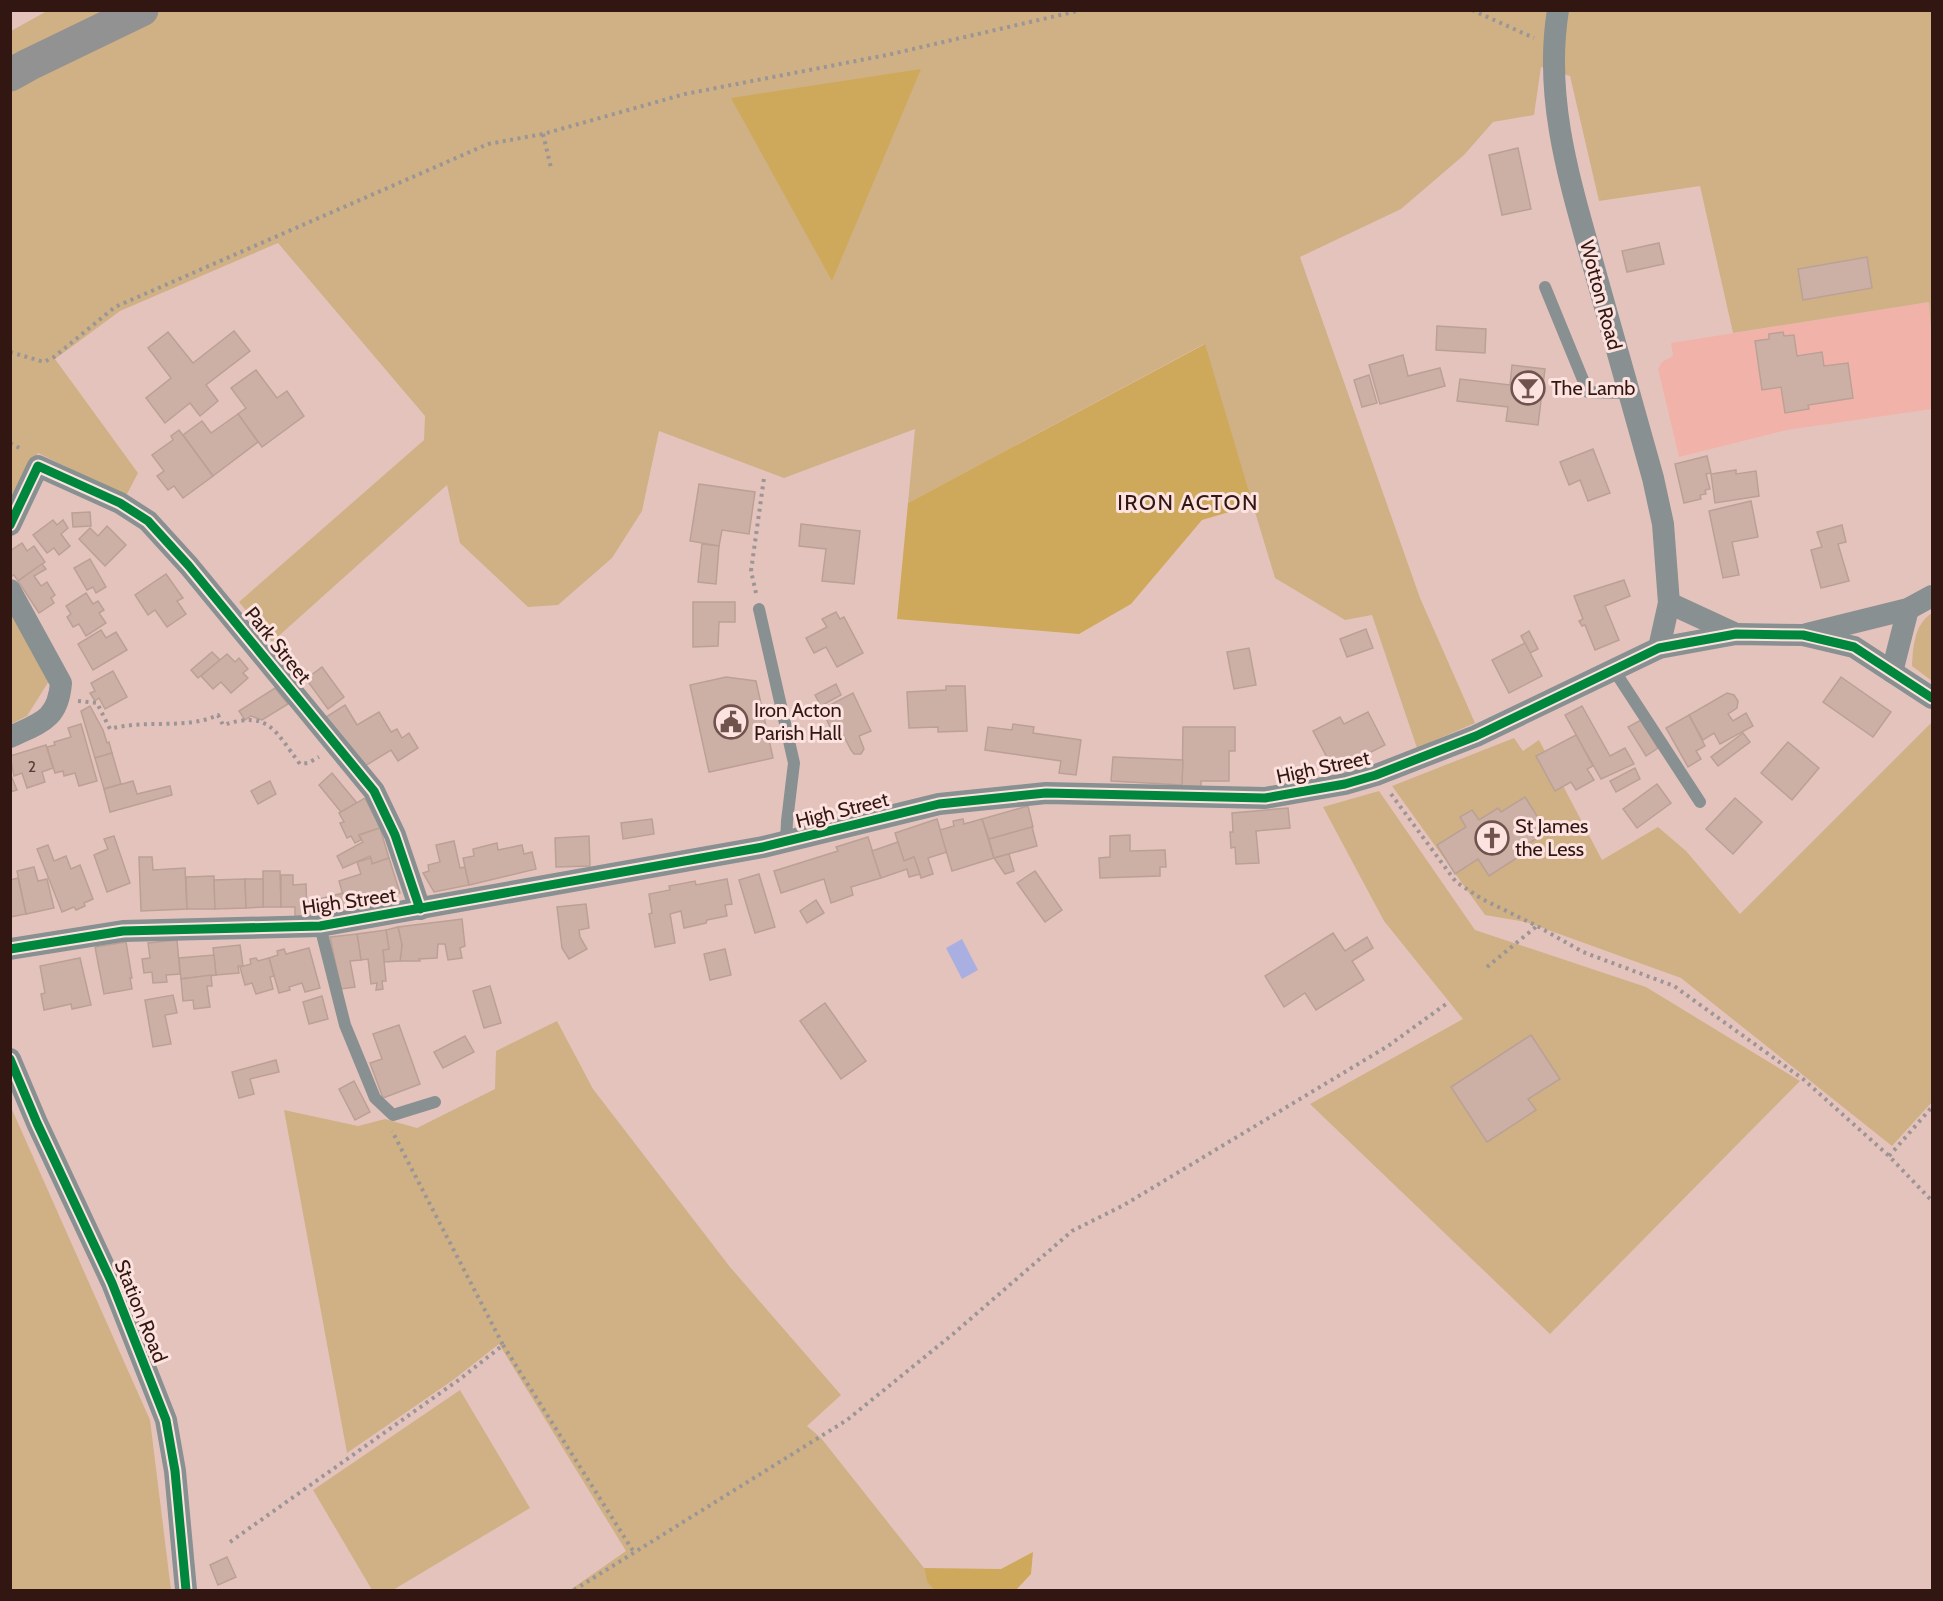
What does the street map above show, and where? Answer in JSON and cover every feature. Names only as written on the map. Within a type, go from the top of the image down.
[{"type":"main road","points":[[10,75],[142,10]]},
{"type":"street","name":"Wotton Road","points":[[1558,10],[1553,78],[1557,119],[1573,193],[1653,478],[1663,524],[1669,603],[1659,648]]},
{"type":"street","name":"Park Street","points":[[10,525],[39,466],[120,503],[148,521],[189,566],[374,791],[395,835],[420,909]]},
{"type":"street","points":[[10,590],[61,683],[59,700],[47,720],[10,737]]},
{"type":"street","points":[[1803,635],[1908,609],[1932,596]]},
{"type":"street","points":[[1669,603],[1736,634],[1803,635],[1854,647],[1932,698]]},
{"type":"street","points":[[1892,672],[1908,609]]},
{"type":"street","name":"High Street","points":[[10,949],[123,931],[320,926],[786,842],[939,804],[1046,793],[1265,798],[1345,784],[1376,775],[1476,736],[1659,648],[1736,634]]},
{"type":"street","name":"Station Road","points":[[10,1059],[112,1283],[166,1420],[175,1471],[186,1590]]},
{"type":"lane","points":[[1545,287],[1588,392],[1629,393]]},
{"type":"lane","points":[[759,609],[794,763],[786,842]]},
{"type":"lane","points":[[1614,670],[1700,802]]},
{"type":"lane","points":[[320,926],[345,1025],[375,1098],[393,1115],[435,1102]]},
{"type":"path","points":[[10,351],[44,362],[54,357],[115,307],[488,144],[543,134],[685,94],[887,55],[1082,10]]},
{"type":"path","points":[[1472,10],[1554,47]]},
{"type":"path","points":[[543,134],[551,168]]},
{"type":"path","points":[[759,609],[750,571],[764,478]]},
{"type":"path","points":[[97,705],[110,729],[135,724],[207,720],[218,715],[223,725],[254,720],[272,726],[300,764],[308,764],[323,755]]},
{"type":"path","points":[[1387,789],[1456,882],[1482,899],[1583,952],[1674,986],[1803,1079],[1889,1156],[1932,1201]]},
{"type":"path","points":[[1488,968],[1537,926]]},
{"type":"path","points":[[574,1590],[847,1420],[953,1334],[1072,1231],[1124,1205],[1388,1046],[1446,1004]]},
{"type":"path","points":[[375,1098],[503,1345],[635,1554]]},
{"type":"path","points":[[1889,1156],[1930,1113],[1932,1107]]},
{"type":"path","points":[[230,1542],[460,1379],[503,1345]]},
{"type":"shaded area","points":[[47,11],[1932,11],[1932,346],[1929,302],[1733,333],[1700,186],[1599,201],[1570,76],[1541,67],[1534,115],[1493,122],[1464,155],[1401,209],[1300,257],[1420,598],[1475,723],[1417,748],[1372,615],[1345,620],[1275,578],[1204,344],[908,503],[915,429],[784,478],[659,431],[642,511],[612,558],[558,605],[528,607],[460,543],[447,485],[272,642],[239,602],[424,440],[425,416],[278,243],[120,311],[55,359],[138,473],[126,496],[38,453],[11,507],[11,31]]},
{"type":"shaded area","points":[[921,69],[832,281],[731,98]]},
{"type":"shaded area","points":[[1929,302],[1932,409],[1787,430],[1679,457],[1658,369],[1662,362],[1673,356],[1671,343]]},
{"type":"shaded area","points":[[1205,344],[1253,505],[1202,520],[1131,604],[1079,634],[897,619],[908,503]]},
{"type":"shaded area","points":[[10,609],[49,681],[27,716],[11,724]]},
{"type":"shaded area","points":[[1932,613],[1932,681],[1912,666],[1918,630],[1921,623]]},
{"type":"shaded area","points":[[1932,722],[1932,1102],[1892,1146],[1681,978],[1526,922],[1485,915],[1392,786],[1514,738],[1523,751],[1539,740],[1602,860],[1658,827],[1686,851],[1740,914]]},
{"type":"shaded area","points":[[1379,791],[1475,930],[1646,987],[1800,1081],[1550,1334],[1310,1104],[1463,1019],[1384,921],[1323,807]]},
{"type":"shaded area","points":[[557,1021],[593,1089],[730,1267],[841,1395],[807,1426],[821,1438],[924,1568],[927,1582],[934,1590],[570,1590],[626,1551],[499,1344],[453,1380],[347,1453],[284,1110],[358,1126],[385,1119],[417,1128],[495,1089],[496,1051]]},
{"type":"shaded area","points":[[10,1105],[150,1420],[171,1590],[11,1590]]},
{"type":"shaded area","points":[[460,1390],[530,1508],[393,1590],[372,1590],[313,1490]]},
{"type":"shaded area","points":[[1033,1552],[1031,1574],[1016,1590],[934,1590],[927,1582],[924,1568],[1001,1569]]},
{"type":"water","points":[[962,939],[978,970],[962,979],[946,948]]},
{"type":"building","points":[[1518,148],[1531,209],[1502,215],[1489,155]]},
{"type":"building","points":[[1659,243],[1664,264],[1627,272],[1622,251]]},
{"type":"building","points":[[1867,257],[1872,288],[1803,300],[1798,269]]},
{"type":"building","points":[[1437,326],[1486,329],[1485,353],[1436,350]]},
{"type":"building","points":[[234,331],[250,351],[206,385],[218,401],[200,416],[190,403],[165,423],[146,398],[171,378],[148,348],[168,332],[193,363]]},
{"type":"building","points":[[1783,332],[1784,336],[1794,335],[1797,356],[1822,352],[1824,366],[1848,363],[1853,398],[1808,405],[1809,409],[1785,413],[1781,387],[1762,390],[1755,341],[1769,339],[1769,334]]},
{"type":"building","points":[[1403,355],[1408,376],[1440,368],[1445,386],[1380,404],[1369,365]]},
{"type":"building","points":[[1512,365],[1545,369],[1538,425],[1506,421],[1508,407],[1457,401],[1460,379],[1510,385]]},
{"type":"building","points":[[256,370],[277,398],[287,391],[304,416],[262,447],[238,414],[246,408],[231,388]]},
{"type":"building","points":[[1369,375],[1377,403],[1362,407],[1354,380]]},
{"type":"building","points":[[238,414],[258,442],[213,476],[183,435],[202,421],[211,433]]},
{"type":"building","points":[[179,430],[213,476],[183,498],[174,486],[168,490],[157,476],[164,471],[152,455],[173,440],[171,436]]},
{"type":"building","points":[[1593,449],[1610,493],[1588,501],[1580,480],[1569,485],[1560,462]]},
{"type":"building","points":[[1707,456],[1711,473],[1706,474],[1710,489],[1705,490],[1706,494],[1700,495],[1701,499],[1684,503],[1675,464]]},
{"type":"building","points":[[1736,470],[1736,474],[1756,471],[1759,496],[1715,503],[1711,474]]},
{"type":"building","points":[[699,484],[755,492],[749,534],[722,530],[719,546],[690,541]]},
{"type":"building","points":[[1751,501],[1758,537],[1732,542],[1739,575],[1723,578],[1709,511]]},
{"type":"building","points":[[90,512],[91,526],[73,527],[72,513]]},
{"type":"building","points":[[53,520],[57,525],[63,520],[68,528],[61,534],[70,546],[59,555],[54,548],[47,553],[33,535]]},
{"type":"building","points":[[801,524],[860,531],[854,584],[822,581],[826,549],[799,546]]},
{"type":"building","points":[[1842,525],[1846,542],[1838,544],[1849,581],[1821,588],[1811,550],[1822,547],[1817,532]]},
{"type":"building","points":[[107,526],[126,545],[105,566],[79,539],[90,528],[98,536]]},
{"type":"building","points":[[22,543],[27,551],[34,546],[45,562],[18,581],[14,575],[10,577],[10,551]]},
{"type":"building","points":[[702,544],[719,546],[716,584],[698,582]]},
{"type":"building","points":[[90,559],[106,587],[96,593],[93,587],[87,590],[74,568]]},
{"type":"building","points":[[42,564],[46,569],[34,576],[41,586],[47,582],[55,595],[51,598],[54,603],[39,613],[18,581]]},
{"type":"building","points":[[166,574],[183,598],[177,601],[186,614],[167,627],[155,610],[148,615],[135,595]]},
{"type":"building","points":[[1624,580],[1630,596],[1605,606],[1619,640],[1595,650],[1585,625],[1582,626],[1579,621],[1583,619],[1574,596]]},
{"type":"building","points":[[86,593],[93,604],[98,601],[104,610],[99,613],[106,623],[86,636],[79,624],[73,627],[67,617],[71,614],[66,606]]},
{"type":"building","points":[[693,602],[735,602],[735,622],[719,622],[718,646],[693,647]]},
{"type":"building","points":[[836,612],[840,619],[844,617],[863,653],[837,667],[826,647],[814,653],[806,638],[827,627],[822,619]]},
{"type":"building","points":[[1366,629],[1373,648],[1347,657],[1340,639]]},
{"type":"building","points":[[101,630],[106,638],[116,632],[127,650],[93,670],[78,644]]},
{"type":"building","points":[[1529,631],[1538,649],[1530,653],[1521,636]]},
{"type":"building","points":[[1525,643],[1542,676],[1509,693],[1492,660]]},
{"type":"building","points":[[1249,648],[1256,685],[1234,689],[1227,652]]},
{"type":"building","points":[[212,652],[220,660],[198,678],[191,670]]},
{"type":"building","points":[[227,654],[235,662],[239,658],[248,669],[243,673],[248,678],[231,693],[221,682],[213,689],[201,676]]},
{"type":"building","points":[[322,667],[344,697],[328,709],[306,679]]},
{"type":"building","points":[[113,671],[127,697],[105,709],[99,698],[95,701],[90,693],[95,691],[91,683]]},
{"type":"building","name":"Iron Acton Parish Hall","points":[[726,677],[756,681],[773,758],[709,772],[690,685]]},
{"type":"building","points":[[1841,677],[1891,712],[1873,737],[1823,702]]},
{"type":"building","points":[[836,684],[841,695],[821,706],[815,695]]},
{"type":"building","points":[[946,686],[965,686],[967,731],[938,732],[938,727],[909,728],[907,692],[946,690]]},
{"type":"building","points":[[275,688],[288,704],[262,720],[251,716],[245,720],[239,711]]},
{"type":"building","points":[[853,693],[871,731],[859,736],[864,749],[861,754],[854,754],[837,723],[830,727],[822,709]]},
{"type":"building","points":[[1727,693],[1734,695],[1738,701],[1737,708],[1728,714],[1733,721],[1746,713],[1753,726],[1720,744],[1714,733],[1703,740],[1689,715]]},
{"type":"building","points":[[345,705],[357,725],[379,712],[391,732],[397,729],[402,738],[409,733],[418,748],[398,761],[391,750],[360,769],[323,719]]},
{"type":"building","points":[[90,706],[107,743],[109,742],[112,753],[95,758],[81,711]]},
{"type":"building","points":[[1582,706],[1610,756],[1625,748],[1634,764],[1601,779],[1565,715]]},
{"type":"building","points":[[1368,712],[1385,745],[1365,755],[1369,763],[1338,778],[1313,731],[1340,717],[1344,724]]},
{"type":"building","points":[[1689,715],[1705,746],[1696,751],[1701,759],[1688,767],[1666,728]]},
{"type":"building","points":[[1641,720],[1658,748],[1646,756],[1628,727]]},
{"type":"building","points":[[81,724],[97,781],[79,786],[75,773],[64,776],[63,771],[55,773],[47,747],[55,745],[54,742],[71,737],[68,728]]},
{"type":"building","points":[[1013,724],[1034,727],[1033,733],[1081,740],[1076,775],[1059,773],[1061,761],[985,750],[988,727],[1012,730]]},
{"type":"building","points":[[1183,727],[1235,727],[1235,751],[1229,751],[1229,781],[1201,781],[1201,787],[1182,786]]},
{"type":"building","points":[[1743,733],[1750,742],[1718,766],[1711,757]]},
{"type":"building","points":[[1576,735],[1593,766],[1587,769],[1594,780],[1576,790],[1571,782],[1555,791],[1536,756]]},
{"type":"building","points":[[1788,742],[1819,768],[1792,800],[1761,773]]},
{"type":"building","points":[[46,745],[53,768],[42,772],[45,782],[27,788],[22,773],[14,776],[10,756]]},
{"type":"building","points":[[112,753],[121,784],[104,789],[95,758]]},
{"type":"building","points":[[1113,757],[1183,760],[1182,785],[1111,781]]},
{"type":"building","points":[[1635,768],[1640,779],[1616,792],[1610,781]]},
{"type":"building","points":[[10,773],[17,790],[10,792]]},
{"type":"building","points":[[332,773],[357,803],[341,812],[319,785]]},
{"type":"building","points":[[133,781],[137,794],[170,786],[172,795],[110,812],[104,789]]},
{"type":"building","points":[[270,781],[276,794],[258,804],[251,791]]},
{"type":"building","points":[[1657,784],[1671,803],[1637,828],[1623,809]]},
{"type":"building","name":"St James the Less","points":[[1525,797],[1547,832],[1523,847],[1526,852],[1489,876],[1478,859],[1455,874],[1437,845],[1466,827],[1460,817],[1472,810],[1479,820],[1498,808],[1501,812]]},
{"type":"building","points":[[365,798],[380,828],[359,835],[361,840],[355,843],[351,836],[347,838],[340,823],[344,822],[339,813]]},
{"type":"building","points":[[1735,798],[1762,822],[1733,854],[1706,829]]},
{"type":"building","points":[[1028,806],[1033,827],[989,839],[982,819]]},
{"type":"building","points":[[1288,808],[1290,828],[1256,831],[1259,863],[1236,864],[1235,847],[1231,848],[1232,813]]},
{"type":"building","points":[[652,819],[654,834],[623,839],[621,823]]},
{"type":"building","points":[[937,819],[947,852],[928,858],[933,874],[921,878],[914,857],[904,861],[895,833]]},
{"type":"building","points":[[963,819],[964,824],[982,819],[994,858],[952,871],[940,830],[954,826],[953,821]]},
{"type":"building","points":[[1032,827],[1037,846],[994,858],[989,839]]},
{"type":"building","points":[[380,828],[389,858],[372,864],[370,856],[343,868],[337,856],[363,842],[359,835]]},
{"type":"building","points":[[1130,835],[1130,851],[1165,850],[1166,867],[1160,867],[1160,876],[1100,878],[1099,858],[1110,857],[1110,836]]},
{"type":"building","points":[[114,836],[130,883],[107,892],[94,855],[108,849],[104,839]]},
{"type":"building","points":[[589,836],[590,866],[556,867],[555,838]]},
{"type":"building","points":[[868,837],[881,878],[851,887],[853,895],[831,903],[824,879],[781,893],[774,871],[838,851],[836,847]]},
{"type":"building","points":[[454,841],[460,868],[465,867],[469,885],[434,892],[423,873],[429,871],[428,865],[440,862],[436,845]]},
{"type":"building","points":[[898,842],[904,861],[914,857],[920,874],[909,877],[907,869],[881,878],[872,851]]},
{"type":"building","points":[[497,843],[498,850],[522,845],[524,854],[532,852],[536,869],[469,885],[463,858],[474,856],[473,849]]},
{"type":"building","points":[[48,845],[54,861],[66,856],[71,869],[80,865],[93,899],[84,903],[85,906],[76,910],[74,907],[62,912],[37,849]]},
{"type":"building","points":[[1009,854],[1014,871],[1005,874],[994,858]]},
{"type":"building","points":[[139,857],[152,857],[153,870],[185,868],[187,909],[141,911]]},
{"type":"building","points":[[371,858],[372,864],[389,858],[400,893],[347,909],[339,881],[361,874],[357,862]]},
{"type":"building","points":[[34,867],[38,881],[47,879],[54,908],[26,914],[17,871]]},
{"type":"building","points":[[263,871],[280,871],[281,907],[263,907]]},
{"type":"building","points":[[1035,871],[1062,910],[1045,922],[1017,883]]},
{"type":"building","points":[[759,874],[775,927],[755,933],[739,880]]},
{"type":"building","points":[[281,875],[293,875],[293,885],[306,884],[307,916],[295,916],[295,907],[281,907]]},
{"type":"building","points":[[214,876],[215,909],[187,909],[186,877]]},
{"type":"building","points":[[18,878],[26,914],[10,917],[10,880]]},
{"type":"building","points":[[245,879],[246,908],[215,909],[214,880]]},
{"type":"building","points":[[245,879],[263,879],[263,907],[246,908]]},
{"type":"building","points":[[727,879],[732,904],[725,905],[727,916],[684,928],[681,911],[670,914],[675,943],[655,947],[649,914],[652,913],[649,894],[670,890],[669,886],[695,881],[696,885]]},
{"type":"building","points":[[343,893],[347,909],[323,915],[319,899]]},
{"type":"building","points":[[816,900],[824,913],[807,923],[800,911]]},
{"type":"building","points":[[307,901],[319,901],[322,914],[307,914]]},
{"type":"building","points":[[586,904],[589,928],[579,930],[587,949],[569,959],[562,948],[557,907]]},
{"type":"building","points":[[462,919],[465,946],[460,948],[462,958],[448,960],[445,944],[438,944],[437,958],[400,961],[402,945],[398,927]]},
{"type":"building","points":[[398,927],[402,945],[400,961],[384,962],[383,950],[389,949],[386,930]]},
{"type":"building","points":[[386,930],[389,949],[383,950],[386,981],[382,981],[383,989],[376,990],[377,983],[371,984],[368,959],[361,960],[357,934]]},
{"type":"building","points":[[1333,933],[1345,951],[1367,937],[1373,948],[1352,961],[1364,980],[1316,1010],[1305,993],[1284,1007],[1265,976]]},
{"type":"building","points":[[357,934],[361,960],[350,961],[355,987],[341,989],[330,937]]},
{"type":"building","points":[[177,940],[180,974],[166,975],[167,982],[153,983],[152,972],[144,973],[142,959],[150,958],[148,943]]},
{"type":"building","points":[[126,942],[132,989],[104,994],[95,947]]},
{"type":"building","points":[[240,945],[243,966],[238,966],[239,973],[216,975],[213,948]]},
{"type":"building","points":[[309,948],[320,988],[305,992],[302,983],[279,993],[269,958],[278,955],[277,951],[284,949],[286,954]]},
{"type":"building","points":[[725,949],[731,975],[710,980],[704,954]]},
{"type":"building","points":[[214,955],[216,975],[181,979],[179,958]]},
{"type":"building","points":[[80,958],[91,1005],[72,1009],[71,1004],[44,1010],[41,994],[45,993],[40,966]]},
{"type":"building","points":[[256,958],[258,961],[269,958],[274,976],[270,977],[273,989],[256,994],[252,983],[245,985],[240,967],[251,964],[250,959]]},
{"type":"building","points":[[211,975],[212,986],[207,986],[210,1007],[194,1009],[193,1000],[183,1001],[181,979]]},
{"type":"building","points":[[490,986],[501,1023],[484,1028],[473,991]]},
{"type":"building","points":[[173,995],[177,1013],[165,1015],[171,1044],[153,1047],[145,1000]]},
{"type":"building","points":[[322,996],[328,1019],[309,1024],[303,1002]]},
{"type":"building","points":[[825,1003],[866,1061],[841,1079],[800,1021]]},
{"type":"building","points":[[399,1025],[420,1084],[383,1098],[370,1063],[382,1059],[373,1034]]},
{"type":"building","points":[[1531,1035],[1560,1079],[1528,1099],[1536,1110],[1487,1142],[1451,1087]]},
{"type":"building","points":[[465,1036],[474,1052],[443,1068],[434,1052]]},
{"type":"building","points":[[276,1060],[279,1072],[250,1079],[254,1094],[239,1098],[232,1072]]},
{"type":"building","points":[[354,1081],[370,1112],[355,1120],[339,1089]]},
{"type":"building","points":[[227,1557],[236,1577],[218,1585],[210,1565]]},
{"type":"cycle path","points":[[10,525],[38,466],[120,503],[148,521],[189,566],[374,791],[395,835],[420,909]]},
{"type":"cycle path","points":[[10,949],[123,931],[320,926],[763,847],[939,804],[1046,793],[1265,798],[1345,784],[1376,775],[1476,736],[1659,648],[1736,634],[1803,635],[1854,647],[1932,698]]},
{"type":"cycle path","points":[[10,1059],[37,1123],[112,1283],[166,1420],[175,1471],[186,1590]]},
{"type":"place","name":"The Lamb","points":[[1528,388]]},
{"type":"place","name":"Iron Acton Parish Hall","points":[[731,722]]},
{"type":"place","name":"St James the Less","points":[[1492,838]]},
{"type":"district","name":"IRON ACTON","points":[[1188,502]]}]
